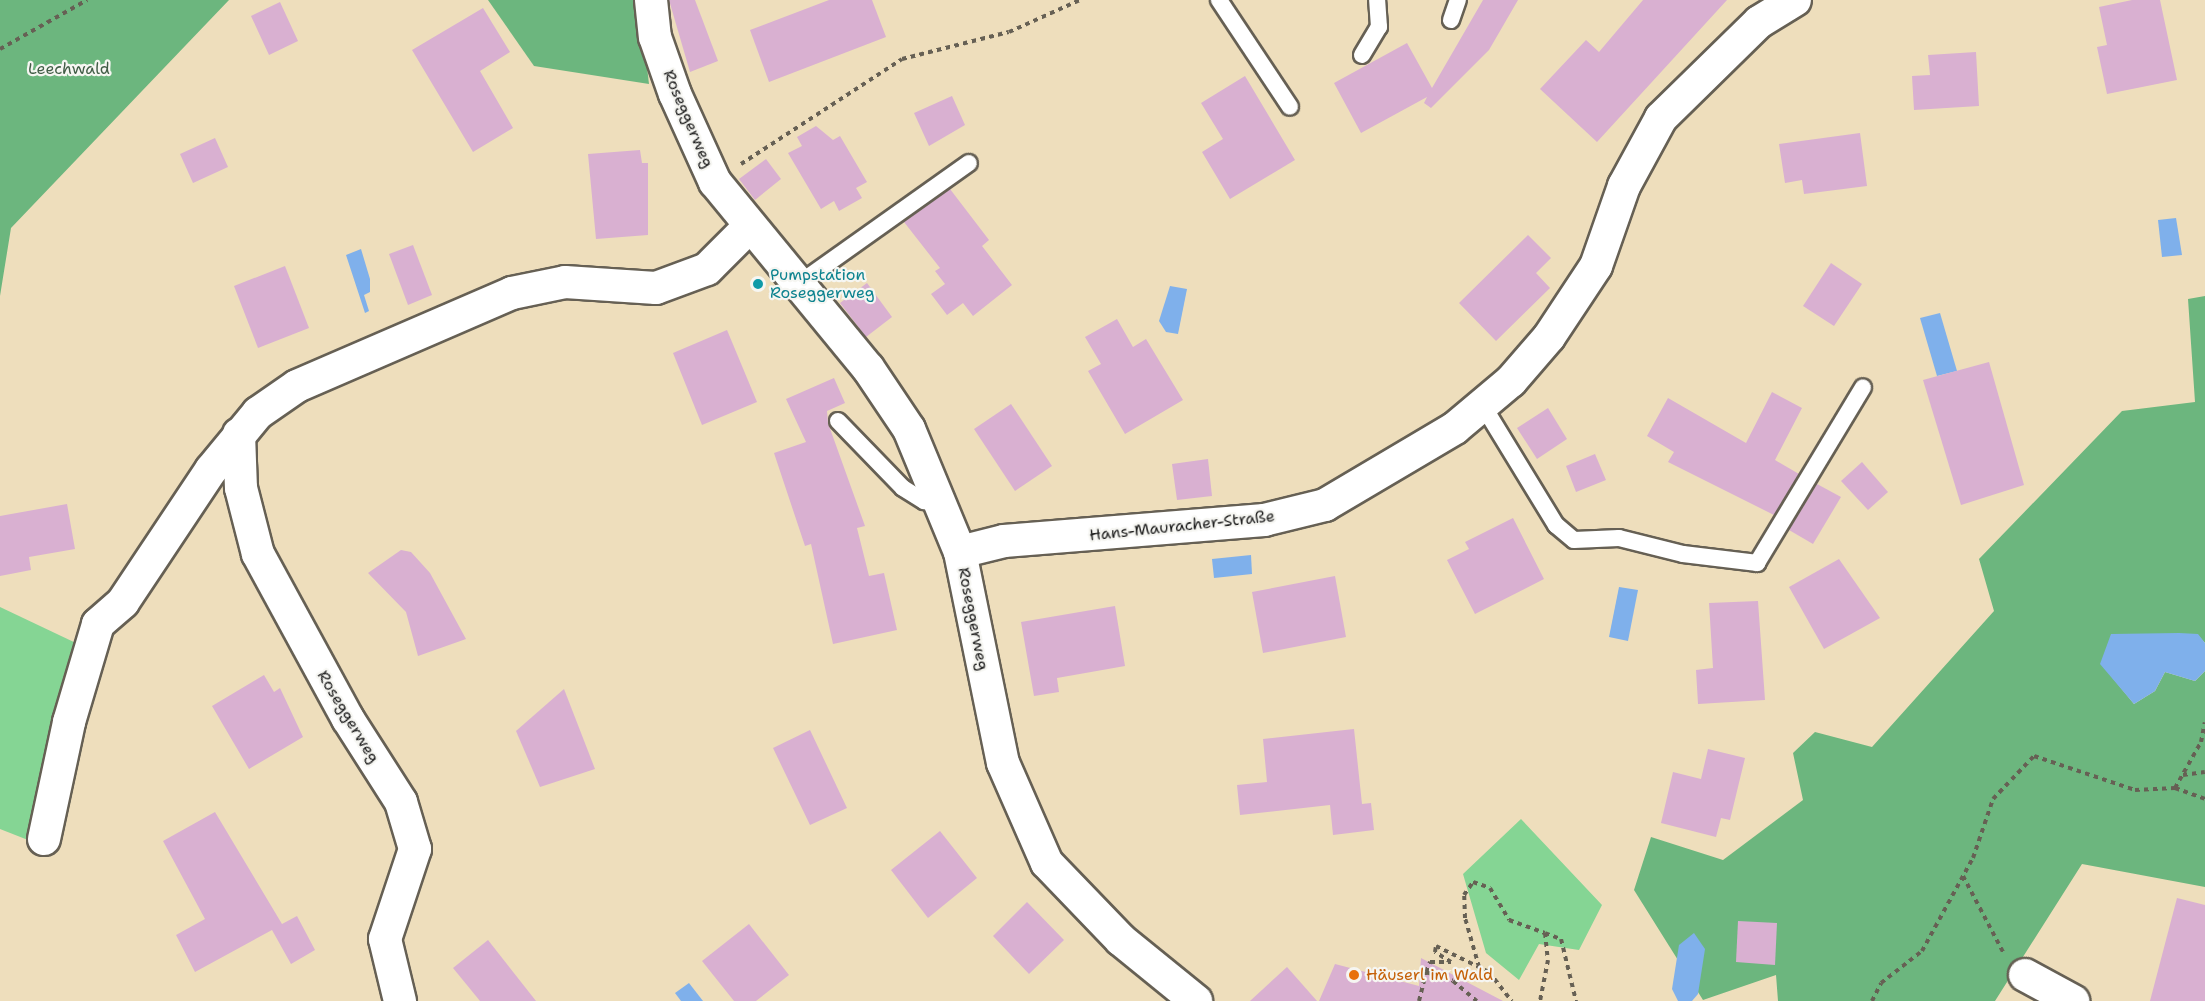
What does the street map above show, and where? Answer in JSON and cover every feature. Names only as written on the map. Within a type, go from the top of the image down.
[{"type":"street","name":"Roseggerweg","points":[[651,0],[655,37],[675,94],[715,182],[748,228],[800,283],[909,429],[960,552],[1003,763],[1047,862],[1121,940],[1196,1001]]},
{"type":"street","name":"Hans-Mauracher-Straße","points":[[960,552],[1004,542],[1264,520],[1325,505],[1374,480],[1482,405],[1549,337],[1596,266],[1624,186],[1661,118],[1759,22],[1795,0]]},
{"type":"street","points":[[44,839],[69,722],[98,624],[123,602],[239,434],[297,386],[512,293],[565,282],[656,288],[707,269],[748,228]]},
{"type":"street","name":"Roseggerweg","points":[[239,434],[241,488],[258,554],[332,691],[401,802],[415,849],[385,939],[400,1001]]},
{"type":"street","points":[[2025,975],[2073,1001]]},
{"type":"lane","points":[[1219,0],[1290,107]]},
{"type":"lane","points":[[1362,55],[1379,27],[1377,0]]},
{"type":"lane","points":[[1451,20],[1458,0]]},
{"type":"lane","points":[[800,283],[969,163]]},
{"type":"lane","points":[[1482,405],[1556,525],[1574,540],[1619,538],[1683,554],[1757,562],[1863,387]]},
{"type":"lane","points":[[838,421],[903,488],[924,501],[940,502]]},
{"type":"path","points":[[0,49],[87,0]]},
{"type":"path","points":[[741,165],[902,59],[1009,32],[1080,0]]},
{"type":"path","points":[[2175,788],[2201,742],[2205,722]]},
{"type":"path","points":[[1872,1001],[1881,983],[1922,951],[1963,876],[1994,799],[2034,756],[2135,790],[2175,788],[2205,799]]},
{"type":"path","points":[[2183,775],[2205,772]]},
{"type":"path","points":[[1963,876],[2003,952],[2025,975]]},
{"type":"path","points":[[1479,967],[1465,918],[1464,895],[1473,882],[1490,888],[1509,920],[1561,939],[1576,1001]]},
{"type":"path","points":[[1540,1001],[1548,960],[1545,933]]},
{"type":"path","points":[[1419,1001],[1430,962],[1451,962],[1435,952],[1436,946],[1479,967],[1512,1001]]},
{"type":"path","points":[[1426,972],[1453,981],[1478,1001]]},
{"type":"green space","name":"Leechwald","points":[[0,0],[229,0],[11,228],[0,296]]},
{"type":"green space","points":[[488,0],[639,0],[649,84],[534,66]]},
{"type":"green space","points":[[2205,296],[2205,643],[2197,634],[2131,634],[2111,676],[2134,704],[2155,691],[2165,672],[2195,681],[2205,671],[2205,887],[2082,864],[1995,1001],[1778,1001],[1776,975],[1703,1000],[1634,890],[1651,837],[1723,860],[1803,800],[1793,753],[1815,732],[1872,747],[1994,611],[1979,559],[2122,411],[2195,402],[2188,299]]},
{"type":"green space","points":[[0,607],[78,644],[28,840],[0,829]]},
{"type":"green space","points":[[1521,819],[1602,905],[1579,950],[1539,944],[1519,980],[1486,953],[1463,874]]},
{"type":"water","points":[[2176,218],[2182,255],[2162,257],[2158,220]]},
{"type":"water","points":[[361,249],[370,279],[370,292],[364,295],[369,311],[365,313],[346,255]]},
{"type":"water","points":[[1170,286],[1187,289],[1178,334],[1166,332],[1159,321]]},
{"type":"water","points":[[1940,313],[1957,371],[1937,376],[1920,318]]},
{"type":"water","points":[[1251,555],[1252,574],[1214,578],[1212,559]]},
{"type":"water","points":[[1619,587],[1638,590],[1628,641],[1609,637]]},
{"type":"water","points":[[2111,634],[2198,634],[2205,643],[2205,671],[2195,681],[2165,672],[2155,691],[2134,704],[2100,664]]},
{"type":"water","points":[[1694,933],[1705,949],[1698,994],[1692,1001],[1678,1001],[1672,989],[1679,945]]},
{"type":"water","points":[[689,983],[703,1001],[681,1001],[675,993]]},
{"type":"building","points":[[669,0],[695,0],[718,61],[690,72]]},
{"type":"building","points":[[829,0],[872,0],[886,37],[769,82],[750,30]]},
{"type":"building","points":[[1483,0],[1518,0],[1489,50],[1431,108],[1424,103],[1427,97],[1361,133],[1334,83],[1407,43],[1432,88]]},
{"type":"building","points":[[1643,0],[1727,0],[1597,142],[1540,89],[1586,40],[1599,52]]},
{"type":"building","points":[[2132,0],[2160,0],[2177,80],[2107,94],[2097,47],[2107,45],[2099,7]]},
{"type":"building","points":[[280,2],[298,41],[269,55],[251,16]]},
{"type":"building","points":[[483,8],[510,52],[480,71],[513,128],[473,152],[412,50]]},
{"type":"building","points":[[1976,52],[1979,106],[1914,110],[1912,76],[1930,75],[1928,55]]},
{"type":"building","points":[[1245,76],[1295,160],[1230,199],[1202,152],[1223,139],[1201,103]]},
{"type":"building","points":[[952,96],[965,125],[929,146],[914,113]]},
{"type":"building","points":[[816,126],[833,140],[840,136],[867,182],[856,188],[862,198],[839,211],[834,201],[821,209],[788,153],[802,146],[797,137]]},
{"type":"building","points":[[1860,133],[1867,186],[1804,194],[1802,180],[1785,183],[1779,144]]},
{"type":"building","points":[[215,138],[228,167],[193,183],[180,154]]},
{"type":"building","points":[[640,150],[642,163],[648,163],[648,235],[596,239],[588,154]]},
{"type":"building","points":[[766,159],[781,179],[755,200],[739,179]]},
{"type":"building","points":[[950,189],[989,240],[982,246],[1012,285],[973,316],[963,303],[947,315],[931,294],[945,284],[935,271],[940,268],[904,222]]},
{"type":"building","points":[[1528,235],[1551,258],[1536,273],[1550,288],[1496,341],[1459,303]]},
{"type":"building","points":[[413,245],[432,295],[408,305],[389,254]]},
{"type":"building","points":[[1831,263],[1862,284],[1834,326],[1803,306]]},
{"type":"building","points":[[285,266],[309,328],[258,348],[234,286]]},
{"type":"building","points":[[867,283],[892,317],[866,337],[840,303]]},
{"type":"building","points":[[1117,319],[1133,347],[1146,339],[1183,400],[1125,434],[1088,371],[1101,364],[1085,337]]},
{"type":"building","points":[[727,330],[757,402],[702,425],[673,353]]},
{"type":"building","points":[[1989,362],[2024,485],[1961,505],[1923,380]]},
{"type":"building","points":[[834,378],[845,403],[827,411],[828,423],[865,526],[857,528],[869,576],[884,573],[897,630],[833,644],[811,544],[805,546],[774,453],[806,442],[786,399]]},
{"type":"building","points":[[1772,392],[1802,408],[1775,460],[1799,474],[1774,515],[1668,462],[1674,452],[1647,436],[1668,398],[1746,443]]},
{"type":"building","points":[[1011,404],[1052,466],[1015,491],[974,429]]},
{"type":"building","points":[[1548,408],[1567,439],[1537,459],[1517,428]]},
{"type":"building","points":[[1595,454],[1606,480],[1576,492],[1566,466]]},
{"type":"building","points":[[1208,459],[1212,496],[1177,500],[1172,464]]},
{"type":"building","points":[[1862,462],[1888,492],[1868,510],[1841,481]]},
{"type":"building","points":[[1817,484],[1841,497],[1813,544],[1789,530]]},
{"type":"building","points":[[67,504],[75,549],[29,557],[31,570],[0,576],[0,516]]},
{"type":"building","points":[[1513,518],[1544,579],[1475,614],[1447,560],[1469,549],[1465,542]]},
{"type":"building","points":[[401,550],[411,552],[430,573],[466,639],[418,656],[406,612],[368,573]]},
{"type":"building","points":[[1839,559],[1880,618],[1824,649],[1789,587]]},
{"type":"building","points":[[1335,576],[1346,637],[1263,653],[1252,592]]},
{"type":"building","points":[[1758,601],[1765,700],[1698,704],[1696,670],[1713,668],[1709,603]]},
{"type":"building","points":[[1115,606],[1125,666],[1057,678],[1059,692],[1034,696],[1021,622]]},
{"type":"building","points":[[264,675],[274,692],[280,688],[303,737],[249,769],[212,706]]},
{"type":"building","points":[[564,689],[595,769],[540,787],[516,731]]},
{"type":"building","points":[[1354,729],[1362,804],[1371,803],[1374,830],[1333,835],[1330,805],[1240,815],[1237,785],[1267,782],[1263,739]]},
{"type":"building","points":[[810,730],[847,808],[810,825],[773,748]]},
{"type":"building","points":[[1708,749],[1745,758],[1730,820],[1721,818],[1716,837],[1661,823],[1673,772],[1701,779]]},
{"type":"building","points":[[215,812],[282,924],[297,916],[315,950],[291,964],[272,930],[195,972],[176,935],[205,919],[163,841]]},
{"type":"building","points":[[940,831],[977,878],[928,918],[891,870]]},
{"type":"building","points":[[2177,898],[2205,905],[2205,1001],[2150,1001]]},
{"type":"building","points":[[1027,902],[1064,940],[1029,974],[993,936]]},
{"type":"building","points":[[1738,921],[1777,923],[1775,965],[1736,962]]},
{"type":"building","points":[[749,924],[789,975],[756,1001],[734,1001],[702,961]]},
{"type":"building","points":[[488,940],[536,1001],[480,1001],[453,968]]},
{"type":"building","name":"Häuserl im Wald","points":[[1421,958],[1503,1001],[1319,1001],[1335,964],[1419,986]]},
{"type":"building","points":[[1287,967],[1317,1001],[1250,1001]]},
{"type":"place","name":"Pumpstation Roseggerweg","points":[[758,284]]},
{"type":"place","name":"Häuserl im Wald","points":[[1354,975]]}]
